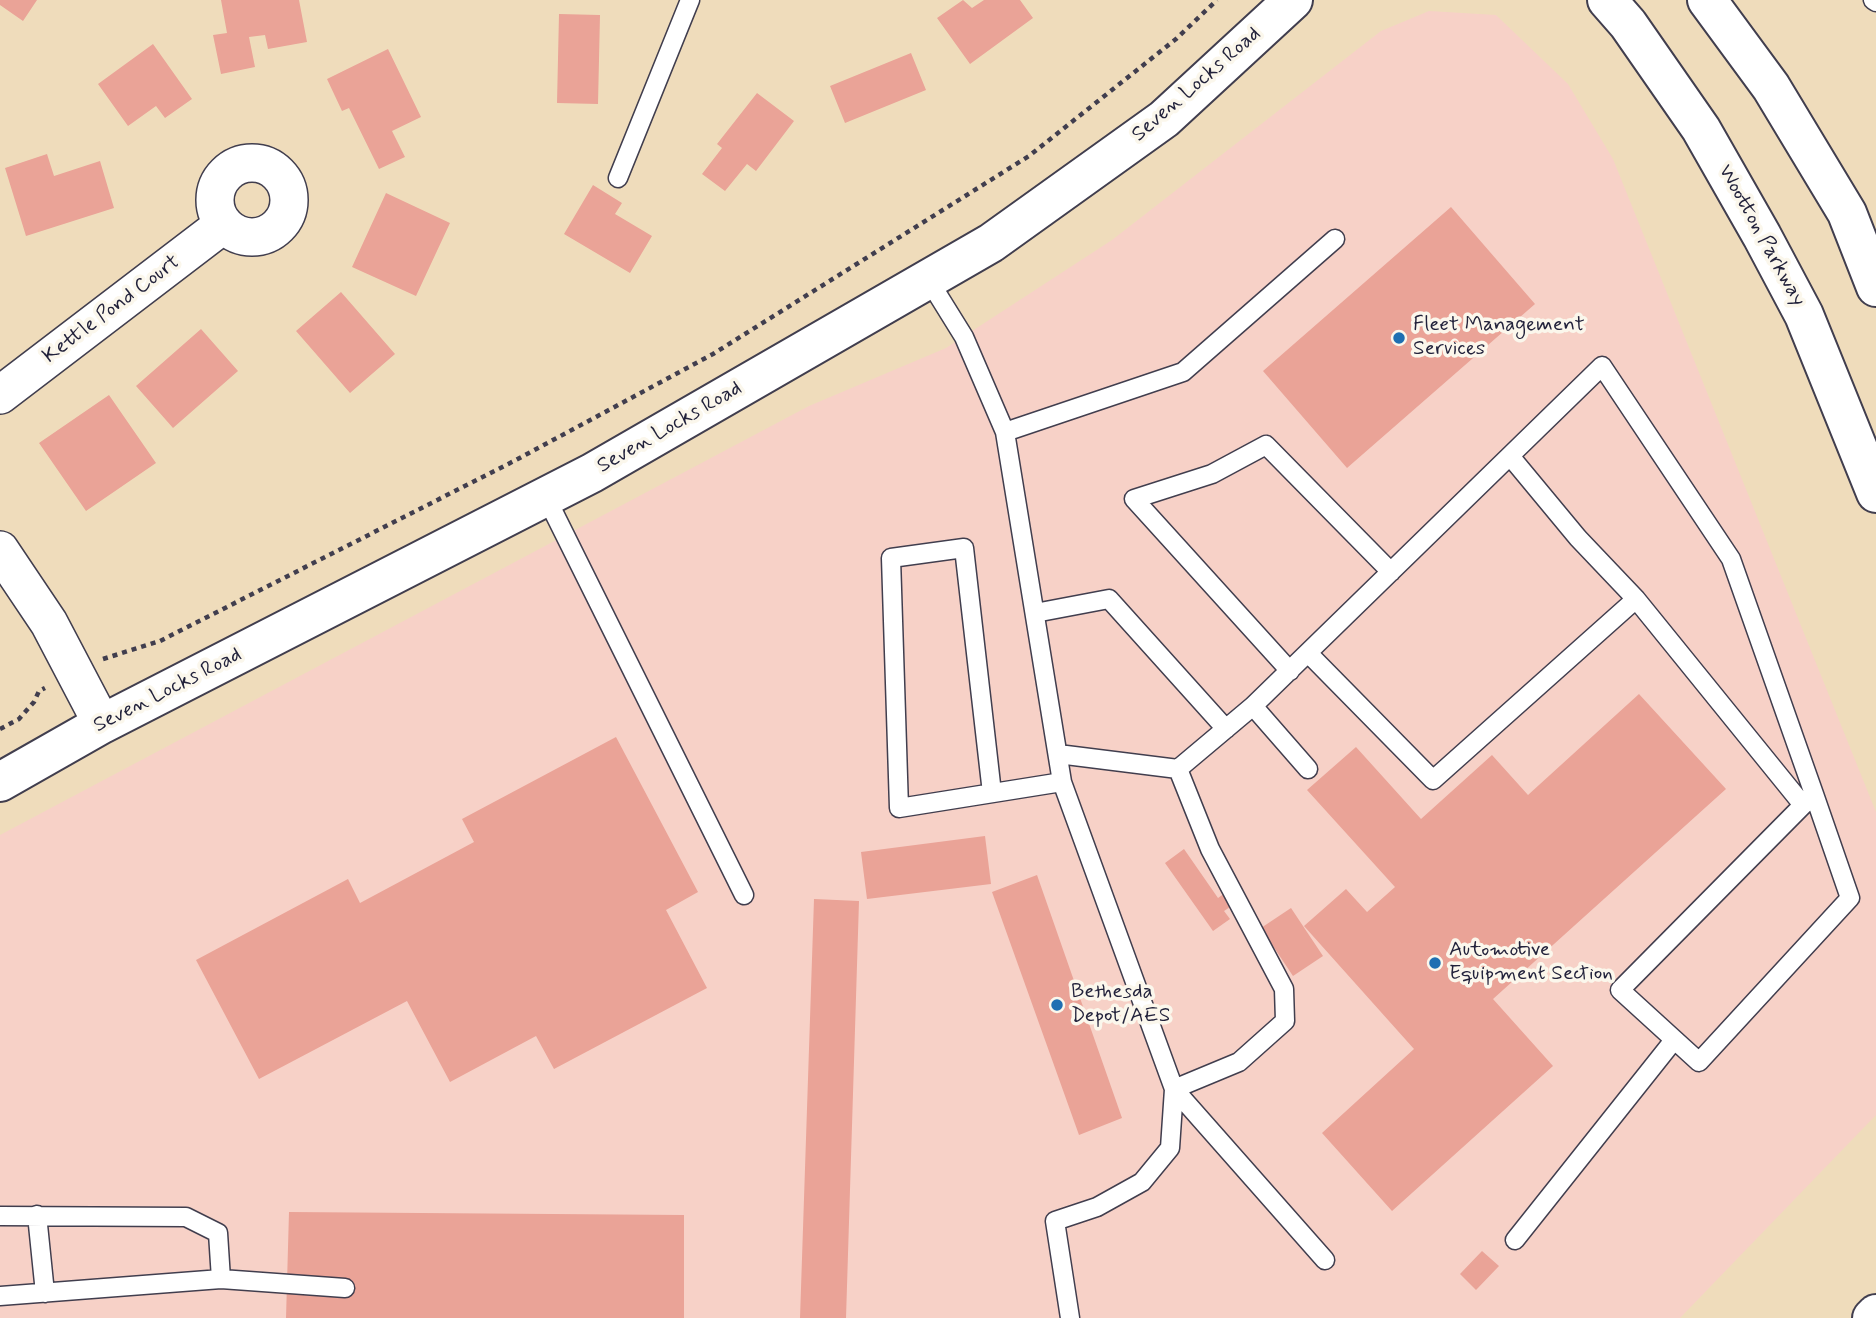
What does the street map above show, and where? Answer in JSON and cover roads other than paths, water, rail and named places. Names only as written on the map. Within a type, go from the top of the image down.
[{"type":"main road","name":"Seven Locks Road","points":[[0,782],[102,724],[546,497],[991,243],[1164,120],[1293,0]]},
{"type":"main road","points":[[1707,0],[1771,87],[1847,213],[1876,287]]},
{"type":"main road","name":"Wootton Parkway","points":[[1608,2],[1701,129],[1762,236],[1804,315],[1876,493]]},
{"type":"street","name":"Kettle Pond Court","points":[[0,395],[224,224]]},
{"type":"street","points":[[0,550],[49,623],[102,724]]},
{"type":"lane","points":[[618,178],[690,0]]},
{"type":"lane","points":[[1005,432],[1183,372],[1335,239]]},
{"type":"lane","points":[[928,279],[964,337],[1005,432],[1062,782],[1174,1089],[1325,1260]]},
{"type":"lane","points":[[1058,754],[1178,769],[1290,671],[1602,366],[1731,559],[1808,800],[1850,898],[1699,1062],[1620,989],[1808,800]]},
{"type":"lane","points":[[1290,671],[1134,499],[1212,474],[1266,445],[1391,572]]},
{"type":"lane","points":[[1510,456],[1578,538],[1636,599],[1808,800]]},
{"type":"lane","points":[[546,497],[744,895]]},
{"type":"lane","points":[[992,793],[964,548],[891,558],[899,807],[992,793],[1062,782]]},
{"type":"lane","points":[[1035,613],[1109,599],[1226,729]]},
{"type":"lane","points":[[1308,653],[1433,780],[1636,599]]},
{"type":"lane","points":[[1253,706],[1308,769]]},
{"type":"lane","points":[[1174,1089],[1239,1062],[1285,1021],[1284,989],[1210,849],[1178,769]]},
{"type":"lane","points":[[1515,1240],[1674,1040]]},
{"type":"lane","points":[[1070,1318],[1055,1221],[1097,1207],[1142,1182],[1170,1148],[1174,1089]]},
{"type":"lane","points":[[37,1215],[45,1293]]},
{"type":"lane","points":[[0,1216],[186,1217],[218,1233],[221,1279]]},
{"type":"lane","points":[[0,1296],[221,1279],[345,1288]]},
{"type":"place","name":"Fleet Management Services","points":[[1399,338]]},
{"type":"place","name":"Automotive Equipment Section","points":[[1435,963]]},
{"type":"place","name":"Bethesda Depot/AES","points":[[1057,1005]]}]
